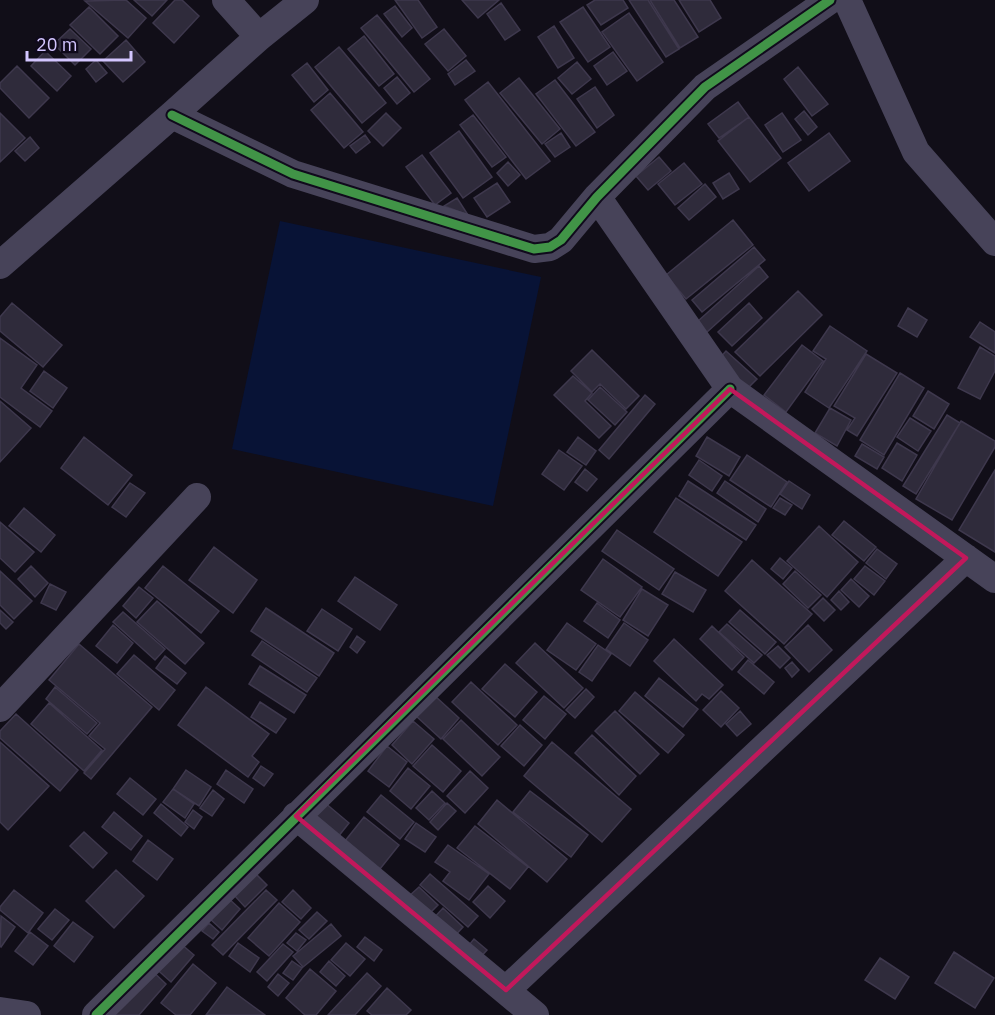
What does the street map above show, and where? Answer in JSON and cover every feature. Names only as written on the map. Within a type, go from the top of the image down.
[{"type":"street","points":[[226,0],[259,37]]},
{"type":"street","points":[[0,265],[259,37],[305,0]]},
{"type":"street","points":[[172,115],[293,174],[534,249],[550,247],[561,240],[597,197],[705,87],[830,0]]},
{"type":"street","points":[[847,0],[916,152],[995,242]]},
{"type":"street","points":[[597,197],[730,389],[995,579]]},
{"type":"street","points":[[96,1015],[730,389]]},
{"type":"street","points":[[0,708],[197,497]]},
{"type":"street","points":[[506,990],[966,558]]},
{"type":"street","points":[[296,816],[535,1015]]},
{"type":"street","points":[[0,1011],[27,1015]]},
{"type":"highlighted area","points":[[730,389],[966,558],[506,990],[296,816]]},
{"type":"water","points":[[280,221],[541,277],[493,506],[232,449]]},
{"type":"building","points":[[126,0],[146,18],[128,38],[85,1]]},
{"type":"building","points":[[134,0],[167,0],[152,16]]},
{"type":"building","points":[[175,0],[182,0],[199,16],[174,43],[153,23]]},
{"type":"building","points":[[395,0],[418,0],[437,27],[422,38]]},
{"type":"building","points":[[462,0],[499,0],[478,18]]},
{"type":"building","points":[[595,0],[623,0],[628,8],[601,25],[587,5]]},
{"type":"building","points":[[629,0],[648,0],[679,49],[666,57]]},
{"type":"building","points":[[650,0],[674,0],[698,37],[680,48]]},
{"type":"building","points":[[679,0],[710,0],[721,18],[699,32]]},
{"type":"building","points":[[501,3],[520,30],[505,40],[487,14]]},
{"type":"building","points":[[395,6],[412,28],[402,37],[384,14]]},
{"type":"building","points":[[89,7],[118,36],[100,54],[70,25]]},
{"type":"building","points":[[583,7],[610,47],[588,62],[560,22]]},
{"type":"building","points":[[629,13],[663,62],[637,81],[602,32]]},
{"type":"building","points":[[377,15],[430,79],[414,92],[361,28]]},
{"type":"building","points":[[554,26],[574,58],[558,68],[538,37]]},
{"type":"building","points":[[70,29],[91,49],[75,65],[54,44]]},
{"type":"building","points":[[444,29],[466,56],[448,71],[425,44]]},
{"type":"building","points":[[364,36],[394,74],[379,86],[348,49]]},
{"type":"building","points":[[126,40],[145,62],[123,82],[103,61]]},
{"type":"building","points":[[339,47],[386,103],[362,123],[315,67]]},
{"type":"building","points":[[45,51],[71,76],[57,91],[31,66]]},
{"type":"building","points":[[613,52],[627,71],[607,85],[594,66]]},
{"type":"building","points":[[96,60],[107,73],[96,82],[86,69]]},
{"type":"building","points":[[466,60],[475,71],[455,85],[448,74]]},
{"type":"building","points":[[577,62],[591,79],[572,94],[558,78]]},
{"type":"building","points":[[307,63],[328,90],[314,102],[292,75]]},
{"type":"building","points":[[17,66],[49,98],[29,118],[0,88],[0,83]]},
{"type":"building","points":[[798,67],[828,104],[812,116],[784,79]]},
{"type":"building","points":[[397,77],[410,93],[397,104],[384,88]]},
{"type":"building","points":[[519,78],[560,129],[542,144],[500,93]]},
{"type":"building","points":[[555,80],[595,132],[576,146],[536,94]]},
{"type":"building","points":[[488,82],[550,161],[526,179],[465,100]]},
{"type":"building","points":[[595,87],[614,115],[597,128],[577,99]]},
{"type":"building","points":[[330,93],[363,132],[344,148],[311,110]]},
{"type":"building","points":[[738,102],[749,117],[719,138],[708,124]]},
{"type":"building","points":[[804,111],[817,127],[808,135],[795,119]]},
{"type":"building","points":[[0,113],[25,138],[0,162]]},
{"type":"building","points":[[386,113],[401,128],[383,146],[368,131]]},
{"type":"building","points":[[782,113],[801,140],[783,152],[765,125]]},
{"type":"building","points":[[473,115],[506,157],[492,167],[460,125]]},
{"type":"building","points":[[749,117],[781,158],[750,182],[718,141]]},
{"type":"building","points":[[459,131],[492,177],[463,198],[430,153]]},
{"type":"building","points":[[561,133],[570,147],[555,157],[545,144]]},
{"type":"building","points":[[829,133],[850,161],[809,191],[788,163]]},
{"type":"building","points":[[365,135],[370,142],[356,153],[350,146]]},
{"type":"building","points":[[30,137],[39,148],[25,161],[15,151]]},
{"type":"building","points":[[422,155],[451,193],[435,205],[406,167]]},
{"type":"building","points":[[659,157],[671,171],[648,190],[636,176]]},
{"type":"building","points":[[508,162],[520,175],[508,186],[497,173]]},
{"type":"building","points":[[684,163],[702,184],[675,205],[658,184]]},
{"type":"building","points":[[729,173],[739,189],[723,199],[713,183]]},
{"type":"building","points":[[497,183],[510,202],[487,217],[474,198]]},
{"type":"building","points":[[705,184],[716,197],[689,220],[678,208]]},
{"type":"building","points":[[457,198],[468,215],[444,206]]},
{"type":"building","points":[[733,220],[753,245],[686,299],[666,275]]},
{"type":"building","points":[[754,247],[765,260],[702,312],[692,300]]},
{"type":"building","points":[[759,266],[768,277],[706,333],[697,322]]},
{"type":"building","points":[[798,291],[822,315],[760,376],[735,352]]},
{"type":"building","points":[[12,303],[62,345],[43,367],[0,331],[0,317]]},
{"type":"building","points":[[749,303],[762,318],[732,346],[718,332]]},
{"type":"building","points":[[908,308],[927,320],[917,337],[898,326]]},
{"type":"building","points":[[980,322],[995,332],[995,353],[970,337]]},
{"type":"building","points":[[830,326],[867,351],[829,408],[805,392],[826,359],[813,351]]},
{"type":"building","points":[[0,338],[37,365],[21,388],[52,411],[40,427],[0,397]]},
{"type":"building","points":[[802,345],[823,361],[786,412],[764,395]]},
{"type":"building","points":[[980,347],[995,356],[995,371],[980,399],[958,388]]},
{"type":"building","points":[[592,350],[639,396],[626,409],[600,384],[592,392],[571,371]]},
{"type":"building","points":[[726,351],[757,379],[748,388],[718,360]]},
{"type":"building","points":[[866,354],[897,373],[857,436],[847,430],[855,418],[834,406]]},
{"type":"building","points":[[44,371],[67,388],[53,408],[30,391]]},
{"type":"building","points":[[900,373],[924,388],[884,455],[860,440]]},
{"type":"building","points":[[573,376],[592,393],[585,401],[611,426],[599,438],[554,395]]},
{"type":"building","points":[[600,387],[627,412],[615,425],[588,400]]},
{"type":"building","points":[[928,391],[949,404],[934,429],[913,416]]},
{"type":"building","points":[[645,395],[655,404],[609,459],[599,450]]},
{"type":"building","points":[[0,401],[31,428],[0,462]]},
{"type":"building","points":[[830,408],[851,420],[837,446],[815,433]]},
{"type":"building","points":[[947,415],[960,423],[916,494],[903,486]]},
{"type":"building","points":[[910,418],[931,431],[918,451],[897,437]]},
{"type":"building","points":[[961,421],[995,441],[995,447],[952,520],[916,499]]},
{"type":"building","points":[[84,437],[132,475],[108,505],[61,468]]},
{"type":"building","points":[[578,437],[596,451],[586,465],[567,452]]},
{"type":"building","points":[[707,437],[740,457],[729,476],[696,456]]},
{"type":"building","points":[[897,443],[917,455],[902,481],[882,468]]},
{"type":"building","points":[[862,444],[884,457],[877,469],[855,456]]},
{"type":"building","points":[[559,450],[582,466],[564,490],[542,474]]},
{"type":"building","points":[[747,455],[787,482],[771,507],[730,480]]},
{"type":"building","points":[[699,460],[722,476],[712,491],[689,475]]},
{"type":"building","points":[[585,469],[597,479],[587,491],[575,482]]},
{"type":"building","points":[[995,470],[995,552],[959,530]]},
{"type":"building","points":[[688,481],[756,525],[746,540],[679,496]]},
{"type":"building","points":[[725,481],[766,509],[758,522],[717,493]]},
{"type":"building","points":[[789,481],[810,495],[802,509],[780,494]]},
{"type":"building","points":[[130,483],[145,493],[126,517],[112,507]]},
{"type":"building","points":[[676,498],[742,542],[718,576],[654,532]]},
{"type":"building","points":[[780,498],[792,505],[785,515],[773,508]]},
{"type":"building","points":[[24,508],[55,535],[41,552],[9,526]]},
{"type":"building","points":[[844,521],[876,547],[864,561],[832,535]]},
{"type":"building","points":[[0,522],[34,552],[15,572],[0,558]]},
{"type":"building","points":[[819,526],[858,562],[827,597],[787,561]]},
{"type":"building","points":[[617,530],[674,569],[659,590],[602,551]]},
{"type":"building","points":[[214,547],[257,580],[233,613],[189,580]]},
{"type":"building","points":[[877,549],[897,564],[886,579],[866,563]]},
{"type":"building","points":[[780,558],[792,568],[783,579],[771,569]]},
{"type":"building","points":[[603,559],[642,587],[620,617],[581,590]]},
{"type":"building","points":[[752,560],[812,614],[784,644],[725,591]]},
{"type":"building","points":[[31,566],[48,583],[35,597],[18,579]]},
{"type":"building","points":[[163,566],[219,611],[201,633],[145,588]]},
{"type":"building","points":[[865,566],[885,581],[874,595],[854,579]]},
{"type":"building","points":[[0,571],[32,601],[14,619],[0,605]]},
{"type":"building","points":[[795,571],[821,595],[808,608],[783,584]]},
{"type":"building","points":[[675,572],[706,590],[693,612],[662,594]]},
{"type":"building","points":[[355,577],[397,605],[380,630],[338,601]]},
{"type":"building","points":[[851,579],[869,596],[859,607],[841,590]]},
{"type":"building","points":[[50,584],[66,592],[56,610],[41,603]]},
{"type":"building","points":[[139,587],[153,598],[136,618],[123,606]]},
{"type":"building","points":[[642,589],[668,605],[648,636],[623,620]]},
{"type":"building","points":[[839,591],[849,602],[841,610],[831,600]]},
{"type":"building","points":[[823,598],[835,610],[824,621],[812,609]]},
{"type":"building","points":[[157,601],[204,643],[185,664],[137,622]]},
{"type":"building","points":[[597,603],[620,620],[608,638],[584,621]]},
{"type":"building","points":[[266,608],[334,653],[319,676],[251,631]]},
{"type":"building","points":[[322,609],[352,629],[338,651],[307,631]]},
{"type":"building","points":[[0,610],[13,622],[6,629],[0,623]]},
{"type":"building","points":[[740,610],[776,642],[765,654],[729,622]]},
{"type":"building","points":[[123,612],[165,649],[155,660],[113,622]]},
{"type":"building","points":[[567,623],[596,644],[576,670],[547,650]]},
{"type":"building","points":[[624,623],[648,640],[630,666],[606,649]]},
{"type":"building","points":[[727,624],[762,655],[754,663],[719,632]]},
{"type":"building","points":[[113,625],[133,643],[117,663],[96,646]]},
{"type":"building","points":[[808,625],[832,650],[809,672],[785,647]]},
{"type":"building","points":[[712,626],[744,657],[732,670],[700,639]]},
{"type":"building","points":[[357,636],[365,642],[357,653],[350,647]]},
{"type":"building","points":[[674,639],[723,685],[709,699],[702,694],[696,701],[654,661]]},
{"type":"building","points":[[262,641],[317,678],[307,692],[252,655]]},
{"type":"building","points":[[535,643],[583,688],[564,708],[516,663]]},
{"type":"building","points":[[79,644],[152,707],[91,779],[84,773],[105,749],[89,736],[100,723],[49,680]]},
{"type":"building","points":[[598,645],[611,654],[592,681],[579,672]]},
{"type":"building","points":[[778,646],[790,658],[780,668],[767,655]]},
{"type":"building","points":[[134,655],[175,690],[159,710],[117,674]]},
{"type":"building","points":[[165,656],[186,673],[177,684],[156,668]]},
{"type":"building","points":[[748,660],[774,682],[764,694],[738,672]]},
{"type":"building","points":[[792,662],[799,670],[792,677],[785,668]]},
{"type":"building","points":[[505,664],[537,692],[515,717],[482,689]]},
{"type":"building","points":[[260,666],[306,695],[294,713],[249,684]]},
{"type":"building","points":[[659,678],[698,709],[683,727],[645,696]]},
{"type":"building","points":[[471,682],[517,725],[498,745],[452,702]]},
{"type":"building","points":[[55,687],[97,723],[87,734],[46,699]]},
{"type":"building","points":[[206,687],[269,734],[252,756],[259,762],[248,777],[178,725]]},
{"type":"building","points":[[586,689],[594,697],[575,718],[566,710]]},
{"type":"building","points":[[721,691],[739,708],[721,727],[703,710]]},
{"type":"building","points":[[635,692],[684,735],[668,753],[619,711]]},
{"type":"building","points":[[435,696],[459,718],[441,739],[416,716]]},
{"type":"building","points":[[544,696],[566,714],[545,739],[523,720]]},
{"type":"building","points":[[260,702],[286,719],[276,733],[251,717]]},
{"type":"building","points":[[49,703],[102,750],[84,771],[31,724]]},
{"type":"building","points":[[615,711],[659,754],[640,774],[595,731]]},
{"type":"building","points":[[740,711],[751,724],[737,736],[726,724]]},
{"type":"building","points":[[16,714],[78,770],[60,791],[0,738],[0,731]]},
{"type":"building","points":[[461,720],[500,757],[482,776],[443,739]]},
{"type":"building","points":[[413,721],[434,739],[412,764],[392,745]]},
{"type":"building","points":[[520,725],[542,745],[524,766],[501,746]]},
{"type":"building","points":[[592,735],[636,776],[619,795],[575,753]]},
{"type":"building","points":[[0,742],[49,786],[8,830],[0,822]]},
{"type":"building","points":[[552,742],[631,809],[602,842],[524,776]]},
{"type":"building","points":[[432,745],[461,771],[443,792],[413,766]]},
{"type":"building","points":[[387,746],[407,762],[389,787],[368,771]]},
{"type":"building","points":[[261,766],[273,774],[264,786],[253,778]]},
{"type":"building","points":[[408,768],[430,786],[411,809],[390,791]]},
{"type":"building","points":[[186,770],[211,787],[199,806],[173,789]]},
{"type":"building","points":[[226,770],[253,789],[244,803],[217,784]]},
{"type":"building","points":[[470,771],[488,788],[465,813],[447,796]]},
{"type":"building","points":[[130,778],[156,799],[143,815],[117,794]]},
{"type":"building","points":[[173,789],[194,804],[185,818],[163,802]]},
{"type":"building","points":[[213,790],[224,799],[212,816],[200,808]]},
{"type":"building","points":[[432,791],[445,803],[429,820],[416,808]]},
{"type":"building","points":[[530,791],[588,835],[571,857],[513,812]]},
{"type":"building","points":[[381,795],[414,822],[400,839],[367,812]]},
{"type":"building","points":[[497,800],[567,859],[547,882],[478,824]]},
{"type":"building","points":[[324,802],[349,823],[334,842],[308,820]]},
{"type":"building","points":[[447,803],[456,811],[438,830],[430,822]]},
{"type":"building","points":[[161,804],[188,827],[181,836],[154,813]]},
{"type":"building","points":[[193,810],[202,817],[194,829],[185,822]]},
{"type":"building","points":[[114,812],[142,836],[131,850],[102,827]]},
{"type":"building","points":[[364,817],[399,845],[380,869],[345,841]]},
{"type":"building","points":[[416,823],[436,837],[425,852],[405,839]]},
{"type":"building","points":[[475,826],[528,867],[510,889],[457,848]]},
{"type":"building","points":[[84,832],[107,853],[93,868],[70,846]]},
{"type":"building","points":[[148,840],[173,859],[157,880],[133,861]]},
{"type":"building","points":[[448,845],[489,874],[469,900],[443,881],[450,872],[435,862]]},
{"type":"building","points":[[116,870],[144,896],[114,928],[86,901]]},
{"type":"building","points":[[255,873],[267,885],[245,907],[234,895]]},
{"type":"building","points":[[430,874],[478,916],[468,927],[420,885]]},
{"type":"building","points":[[488,886],[505,901],[490,918],[473,902]]},
{"type":"building","points":[[419,887],[438,905],[426,917],[407,898]]},
{"type":"building","points":[[14,890],[43,913],[28,933],[0,910]]},
{"type":"building","points":[[266,890],[277,900],[223,955],[212,945]]},
{"type":"building","points":[[293,890],[311,908],[301,919],[282,902]]},
{"type":"building","points":[[227,897],[240,909],[222,930],[209,918]]},
{"type":"building","points":[[279,903],[300,922],[269,956],[248,938]]},
{"type":"building","points":[[443,908],[463,927],[452,939],[432,920]]},
{"type":"building","points":[[55,909],[69,920],[52,940],[38,929]]},
{"type":"building","points":[[317,912],[327,921],[309,939],[299,930]]},
{"type":"building","points":[[1,916],[15,927],[1,947],[0,946]]},
{"type":"building","points":[[73,922],[93,937],[74,962],[54,946]]},
{"type":"building","points":[[209,923],[219,932],[213,939],[202,931]]},
{"type":"building","points":[[331,924],[341,936],[303,967],[293,956]]},
{"type":"building","points":[[30,932],[48,946],[33,965],[15,951]]},
{"type":"building","points":[[296,933],[306,940],[297,951],[287,943]]},
{"type":"building","points":[[365,937],[382,950],[374,961],[357,947]]},
{"type":"building","points":[[174,938],[194,955],[171,982],[152,965]]},
{"type":"building","points":[[474,939],[487,950],[477,961],[465,950]]},
{"type":"building","points":[[238,943],[259,958],[250,972],[229,956]]},
{"type":"building","points":[[346,943],[365,959],[350,976],[331,960]]},
{"type":"building","points":[[283,944],[293,952],[267,981],[257,972]]},
{"type":"building","points":[[954,952],[994,978],[975,1008],[935,983]]},
{"type":"building","points":[[880,958],[909,977],[895,999],[865,980]]},
{"type":"building","points":[[292,961],[302,968],[293,980],[283,973]]},
{"type":"building","points":[[329,961],[345,976],[336,986],[320,972]]},
{"type":"building","points":[[193,964],[216,983],[190,1015],[176,1015],[161,1003]]},
{"type":"building","points":[[148,967],[166,984],[139,1015],[107,1015]]},
{"type":"building","points":[[310,969],[336,991],[316,1015],[305,1015],[286,998]]},
{"type":"building","points":[[367,973],[381,986],[355,1015],[328,1015]]},
{"type":"building","points":[[278,974],[289,983],[278,996],[268,987]]},
{"type":"building","points":[[227,987],[265,1015],[206,1015]]},
{"type":"building","points":[[387,988],[411,1010],[406,1015],[372,1015],[367,1011]]},
{"type":"cycle path","points":[[172,115],[293,174],[534,249],[550,247],[561,240],[597,197],[705,87],[830,0]]},
{"type":"cycle path","points":[[96,1015],[730,389]]}]
